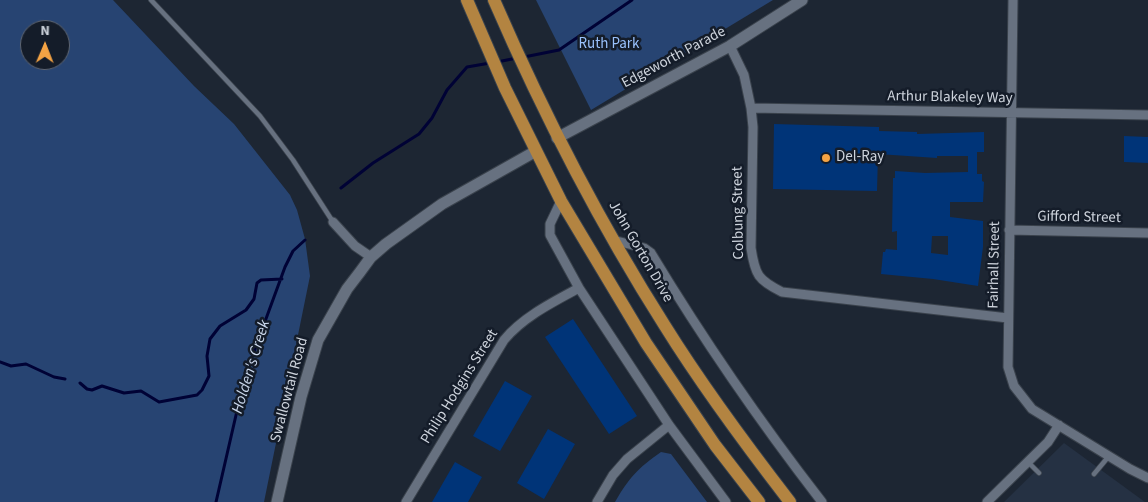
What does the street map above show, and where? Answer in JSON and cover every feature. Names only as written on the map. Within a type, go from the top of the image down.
[{"type":"main road","points":[[467,0],[505,88],[561,200],[646,344],[716,445],[759,502]]},
{"type":"main road","name":"John Gorton Drive","points":[[494,0],[557,138],[613,240],[699,378],[740,437],[790,502]]},
{"type":"street","name":"Edgeworth Parade","points":[[557,138],[730,46],[802,0]]},
{"type":"street","name":"Fairhall Street","points":[[1013,0],[1008,366],[1014,386],[1032,409],[1148,478]]},
{"type":"street","name":"Colbung Street","points":[[730,46],[744,75],[751,108],[753,126],[751,248],[754,268],[764,283],[782,292],[1008,318]]},
{"type":"street","name":"Arthur Blakeley Way","points":[[751,108],[1148,115]]},
{"type":"street","name":"Swallowtail Road","points":[[277,502],[301,397],[318,340],[347,289],[371,257],[386,244],[442,204],[536,151]]},
{"type":"street","points":[[561,200],[550,224],[550,235],[579,288],[669,425],[726,502]]},
{"type":"street","points":[[333,222],[355,246],[371,257]]},
{"type":"street","name":"Gifford Street","points":[[1009,230],[1148,233]]},
{"type":"street","points":[[613,240],[644,248],[651,253],[714,354],[822,502]]},
{"type":"street","name":"Philip Hodgins Street","points":[[406,502],[504,340],[512,330],[545,307],[579,288]]},
{"type":"street","points":[[597,502],[613,475],[627,459],[669,425]]},
{"type":"street","points":[[987,502],[1048,442],[1059,426]]},
{"type":"street","name":"Fairhall Street","points":[[1130,469],[1148,485]]},
{"type":"lane","points":[[151,0],[260,116],[293,160],[333,222]]},
{"type":"lane","points":[[1094,474],[1109,456]]},
{"type":"lane","points":[[1028,462],[1038,473]]},
{"type":"shaded area","points":[[1064,443],[1145,502],[1004,502]]},
{"type":"green space","points":[[0,0],[113,0],[194,86],[234,124],[290,195],[297,210],[305,239],[310,276],[264,502],[0,502]]},
{"type":"green space","name":"Ruth Park","points":[[536,0],[773,0],[591,110]]},
{"type":"green space","points":[[661,452],[671,454],[707,502],[615,502],[635,474]]},
{"type":"building","points":[[774,124],[879,127],[879,131],[917,132],[917,134],[984,132],[984,152],[977,152],[977,174],[982,174],[982,181],[984,182],[983,202],[950,202],[950,217],[983,221],[983,247],[978,286],[881,274],[883,252],[886,249],[897,250],[897,231],[892,232],[893,178],[895,178],[895,171],[925,173],[968,172],[968,156],[937,156],[937,158],[878,154],[877,191],[773,189]],"holes":[[[932,236],[948,236],[948,255],[931,253]]]},
{"type":"building","points":[[1124,136],[1148,137],[1148,163],[1124,162]]},
{"type":"building","points":[[573,319],[637,416],[609,434],[545,337]]},
{"type":"building","points":[[505,381],[532,396],[500,451],[473,436]]},
{"type":"building","points":[[548,429],[575,444],[544,499],[517,483]]},
{"type":"building","points":[[455,462],[482,477],[468,502],[432,502]]},
{"type":"waterway","name":"Holden's Creek","points":[[524,57],[559,50],[632,0]]},
{"type":"waterway","name":"Holden's Creek","points":[[497,62],[517,58]]},
{"type":"waterway","name":"Holden's Creek","points":[[341,188],[373,163],[419,134],[432,118],[447,90],[467,67],[490,63]]},
{"type":"waterway","name":"Holden's Creek","points":[[216,502],[245,376],[285,267],[293,251],[305,240]]},
{"type":"waterway","points":[[80,383],[87,389],[92,390],[102,386],[124,393],[141,391],[159,402],[197,395],[202,390],[209,376],[207,356],[210,339],[220,326],[246,310],[254,299],[257,283],[261,280],[282,279]]},
{"type":"waterway","points":[[0,362],[11,366],[26,364],[54,377],[65,379]]},
{"type":"place","name":"Del-Ray","points":[[826,158]]}]
